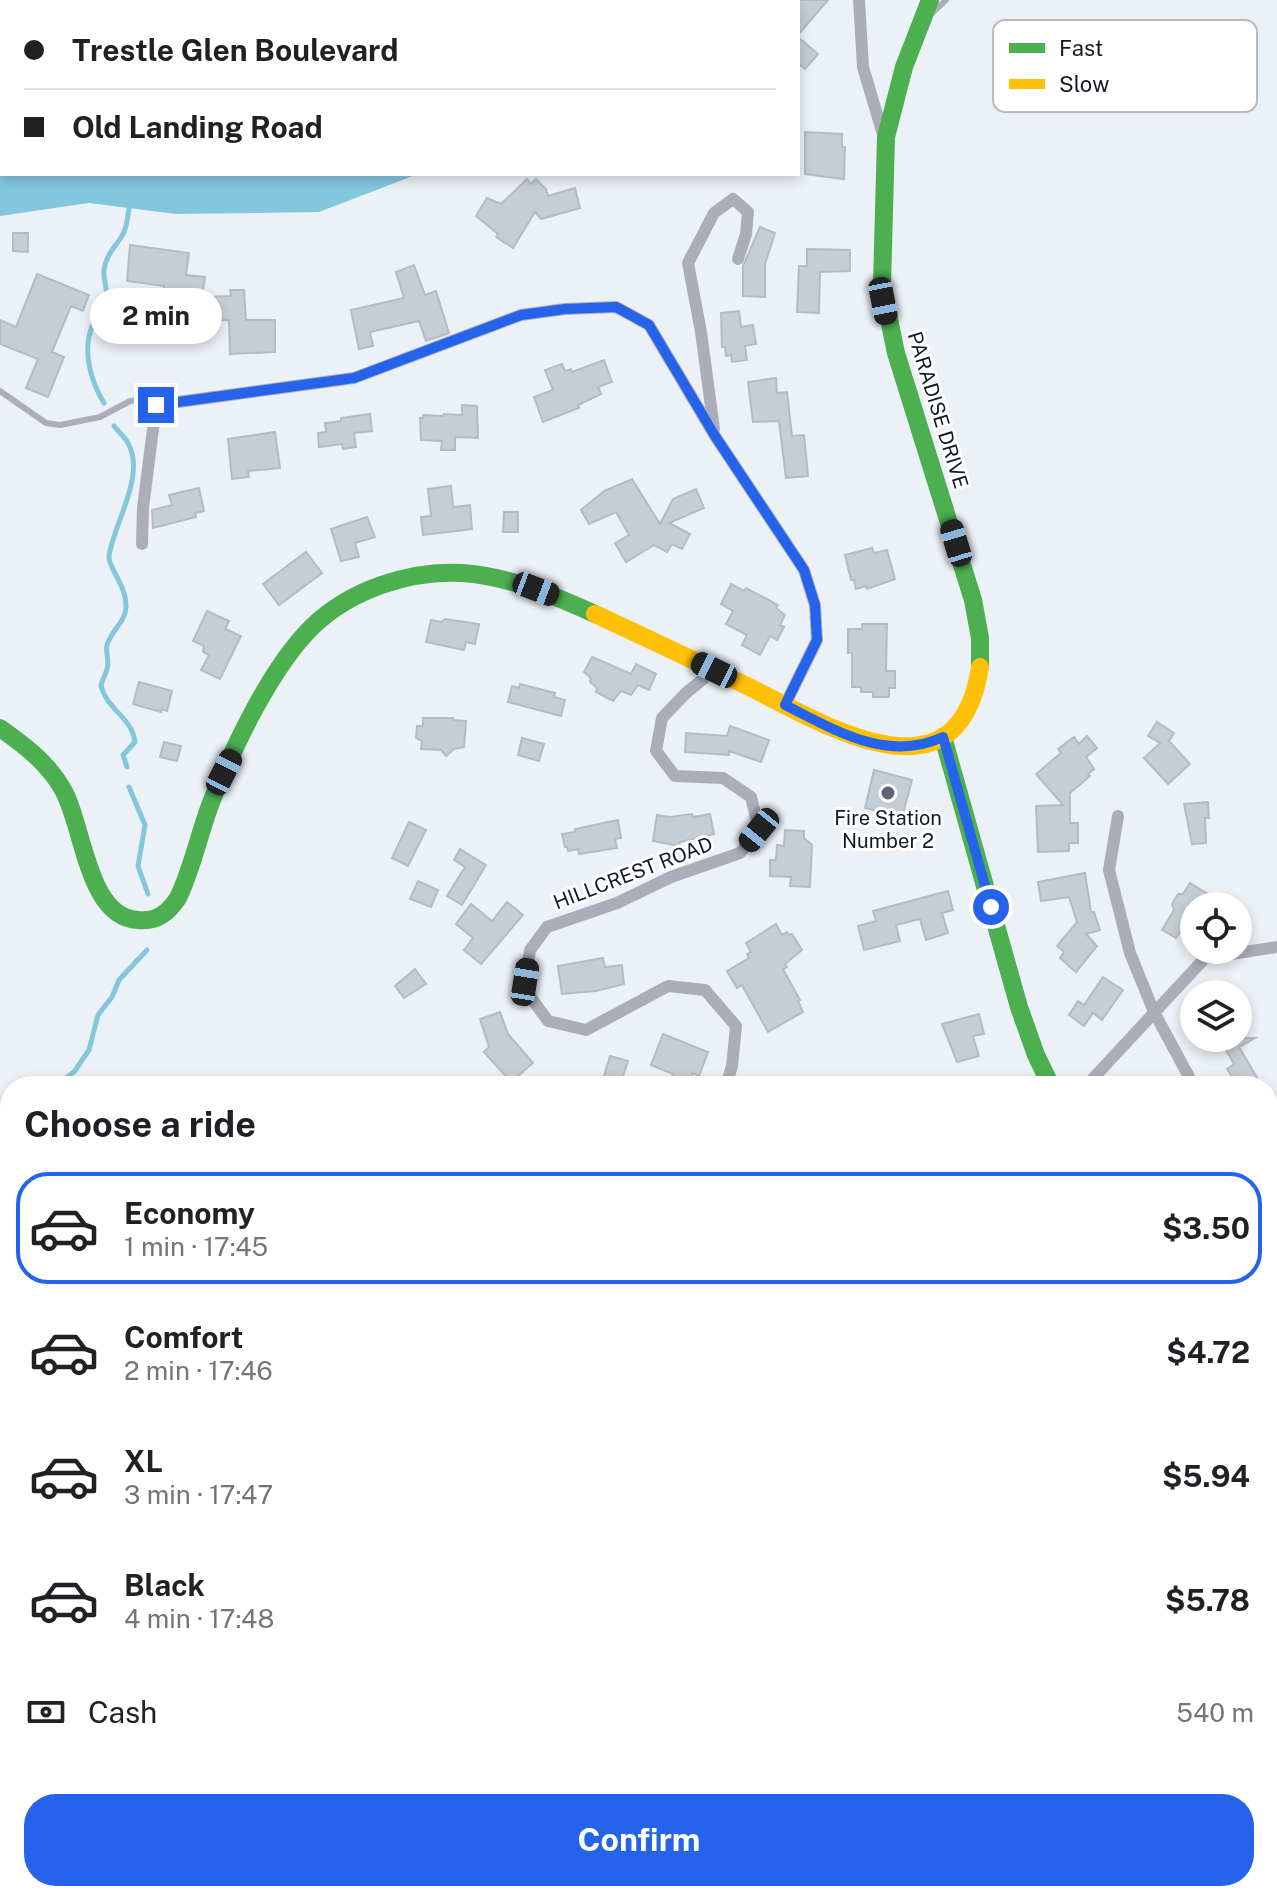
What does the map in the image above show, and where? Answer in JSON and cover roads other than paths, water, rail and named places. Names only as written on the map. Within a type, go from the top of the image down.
[{"type":"street","points":[[859,0],[863,67],[885,141]]},
{"type":"street","name":"PARADISE DRIVE","points":[[930,0],[900,75],[885,141],[883,301],[895,350],[969,587],[980,638],[981,668],[973,700],[964,717],[943,737]]},
{"type":"street","points":[[715,436],[688,263],[714,213],[733,199],[748,212],[746,234],[738,259]]},
{"type":"street","points":[[142,544],[143,508],[156,405],[354,378],[521,315],[616,307],[649,325],[715,436],[804,570],[815,605],[817,640],[785,705]]},
{"type":"street","points":[[0,728],[42,760],[62,787],[78,824],[92,877],[106,904],[125,918],[147,921],[162,916],[179,899],[216,787],[255,711],[295,646],[325,616],[373,588],[397,579],[435,573],[475,573],[504,579],[559,598],[850,736],[882,746],[914,746],[943,737],[1019,1007],[1046,1076]]},
{"type":"street","name":"HILLCREST ROAD","points":[[714,670],[662,718],[656,751],[675,776],[723,778],[751,797],[759,830],[740,853],[671,877],[617,903],[547,927],[530,950],[524,988],[548,1021],[586,1030],[668,986],[705,990],[736,1026],[729,1076]]},
{"type":"street","points":[[1118,816],[1109,870],[1130,953],[1154,1012],[1189,1076]]},
{"type":"street","points":[[1095,1076],[1205,958],[1277,947]]},
{"type":"lane","points":[[920,23],[946,0]]},
{"type":"lane","points":[[0,391],[46,423],[60,425],[100,417],[130,401],[146,399],[156,405]]},
{"type":"water","points":[[0,176],[413,176],[319,212],[176,214],[89,203],[0,216]]},
{"type":"waterway","points":[[104,403],[92,376],[88,356],[89,336],[104,309],[107,292],[105,264],[124,232],[129,208]]},
{"type":"waterway","points":[[114,426],[129,445],[133,471],[109,556],[124,592],[125,612],[107,645],[108,666],[101,686],[108,701],[133,733],[135,742],[123,755],[127,767]]},
{"type":"waterway","points":[[129,787],[145,825],[138,866],[148,894]]},
{"type":"waterway","points":[[68,1076],[89,1050],[98,1015],[112,997],[119,980],[147,950]]},
{"type":"place","name":"Fire Station Number 2","points":[[888,793]]}]
